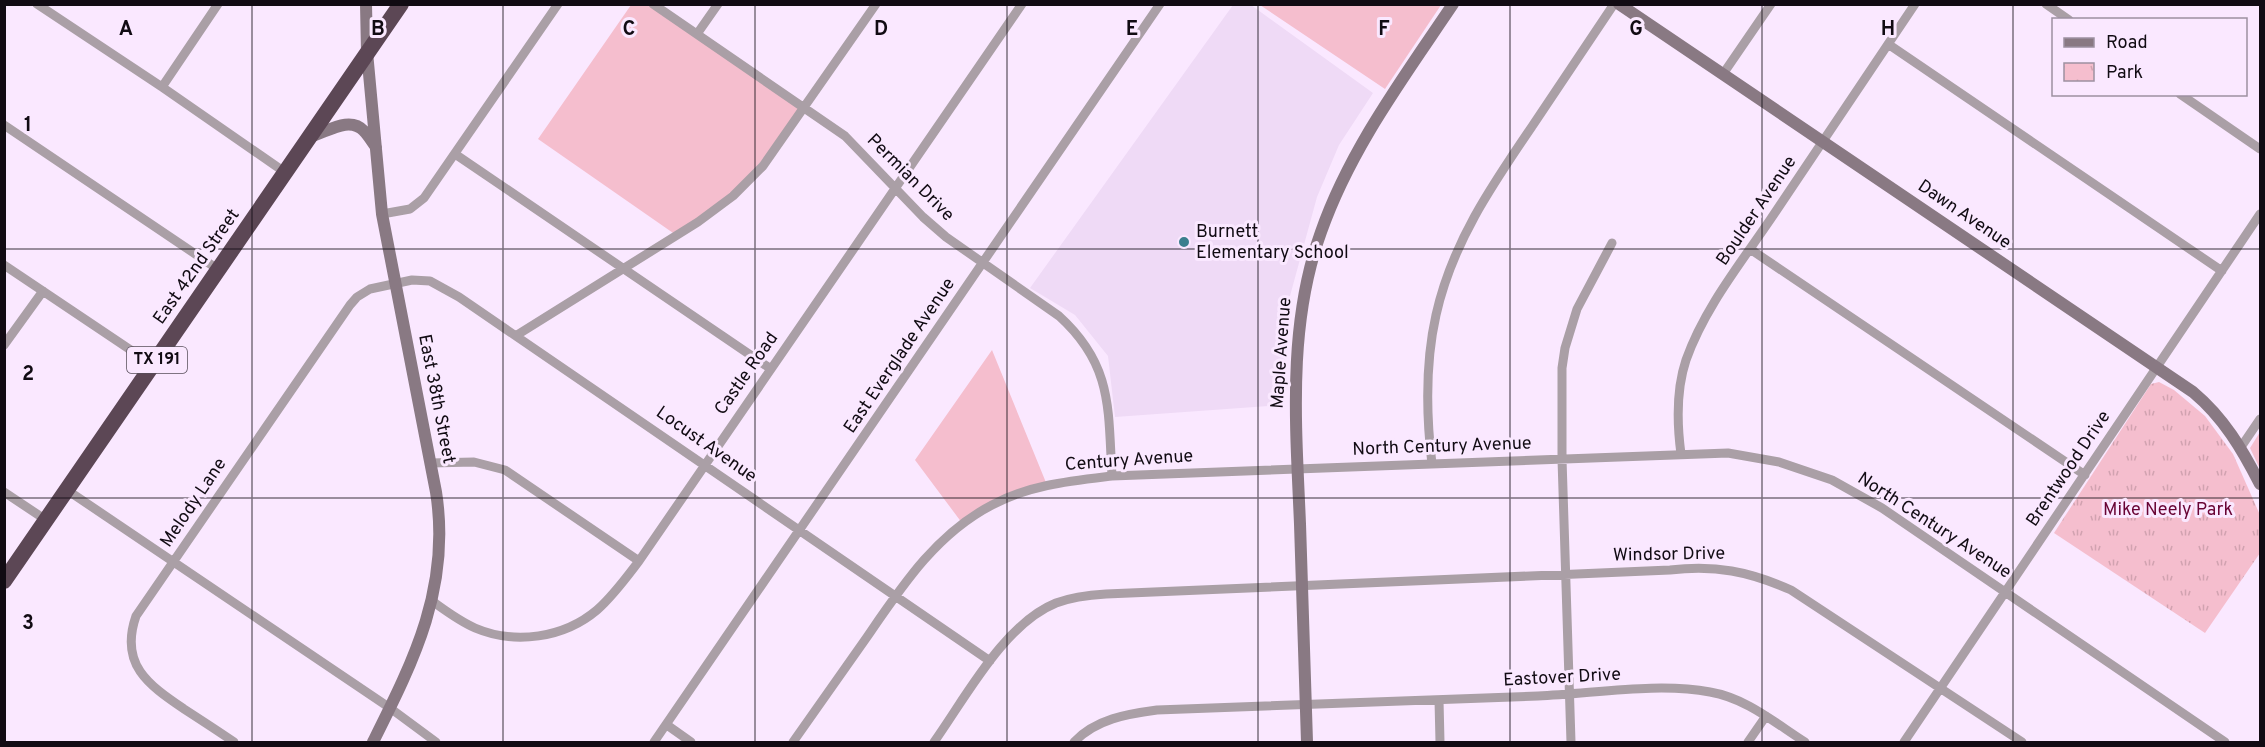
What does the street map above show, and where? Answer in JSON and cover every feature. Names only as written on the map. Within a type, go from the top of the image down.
[{"type":"highway","name":"East 42nd Street","points":[[4,581],[401,4]]},
{"type":"street","points":[[37,4],[286,173]]},
{"type":"street","points":[[162,87],[218,4]]},
{"type":"street","name":"East 38th Street","points":[[366,4],[367,52],[382,214],[440,515],[440,554],[427,620],[373,742]]},
{"type":"street","points":[[382,214],[403,212],[416,206],[558,4]]},
{"type":"street","name":"Permian Drive","points":[[653,4],[845,136],[923,217],[946,237],[1059,316],[1075,331],[1088,348],[1105,388],[1112,476]]},
{"type":"street","points":[[697,34],[718,4]]},
{"type":"street","points":[[517,335],[698,222],[734,195],[763,166],[876,4]]},
{"type":"street","name":"Castle Road","points":[[432,601],[465,623],[490,633],[520,638],[544,636],[574,625],[596,611],[621,585],[639,561],[1022,4]]},
{"type":"street","name":"East Everglade Avenue","points":[[654,742],[1160,4]]},
{"type":"street","name":"Maple Avenue","points":[[1307,742],[1295,386],[1298,337],[1305,289],[1320,234],[1344,177],[1360,147],[1453,4]]},
{"type":"street","points":[[1432,464],[1428,435],[1428,365],[1436,314],[1451,264],[1488,193],[1614,4]]},
{"type":"street","name":"Dawn Avenue","points":[[1619,4],[2207,403],[2241,447],[2260,484]]},
{"type":"street","points":[[1723,74],[1771,4]]},
{"type":"street","name":"Boulder Avenue","points":[[1680,454],[1678,419],[1685,363],[1705,319],[1915,4]]},
{"type":"street","points":[[2046,4],[2066,18]]},
{"type":"street","points":[[1888,44],[2222,271]]},
{"type":"street","points":[[2183,96],[2260,149]]},
{"type":"street","points":[[309,137],[341,125],[355,124],[363,130],[376,148]]},
{"type":"street","points":[[4,125],[219,270]]},
{"type":"street","points":[[454,154],[771,369]]},
{"type":"street","name":"Brentwood Drive","points":[[1904,742],[2260,214]]},
{"type":"street","points":[[1571,742],[1561,381],[1565,348],[1581,301],[1612,243]]},
{"type":"street","points":[[1750,249],[2085,475]]},
{"type":"street","points":[[4,265],[153,365]]},
{"type":"street","name":"Locust Avenue","points":[[394,283],[412,280],[430,281],[459,297],[990,661]]},
{"type":"street","name":"Melody Lane","points":[[234,742],[149,684],[142,676],[133,657],[131,636],[136,616],[350,305],[365,291],[394,283]]},
{"type":"street","points":[[4,345],[43,291]]},
{"type":"street","points":[[2241,447],[2260,419]]},
{"type":"street","name":"North Century Avenue","points":[[1297,469],[1728,453],[1779,462],[1832,480],[1882,508],[2225,742]]},
{"type":"street","points":[[430,463],[474,462],[505,470],[639,561]]},
{"type":"street","name":"Century Avenue","points":[[794,742],[916,568],[942,540],[992,505],[1047,485],[1112,476],[1297,469]]},
{"type":"street","points":[[67,490],[390,708],[436,742]]},
{"type":"street","points":[[4,492],[46,520]]},
{"type":"street","name":"Windsor Drive","points":[[934,742],[1004,642],[1028,619],[1043,609],[1068,599],[1106,594],[1698,567],[1731,569],[1762,577],[1791,590],[2022,742]]},
{"type":"street","name":"Eastover Drive","points":[[1074,742],[1095,726],[1135,713],[1157,710],[1691,689],[1729,697],[1747,704],[1805,742]]},
{"type":"street","points":[[1439,700],[1440,742]]},
{"type":"street","points":[[1748,742],[1766,716]]},
{"type":"street","points":[[666,725],[691,742]]},
{"type":"shaded area","name":"Burnett Elementary School","points":[[1233,5],[1251,5],[1373,93],[1339,145],[1317,197],[1290,296],[1282,405],[1115,417],[1108,356],[1075,315],[1030,288]]},
{"type":"green space","points":[[631,5],[653,5],[805,108],[734,195],[676,235],[538,139]]},
{"type":"green space","points":[[1260,5],[1441,5],[1385,89]]},
{"type":"green space","points":[[992,350],[1047,485],[1026,491],[962,523],[915,460]]},
{"type":"green space","name":"Mike Neely Park","points":[[2159,382],[2174,390],[2205,416],[2233,454],[2260,515],[2260,553],[2205,633],[2054,533],[2151,384]]},
{"type":"green space","points":[[2260,432],[2260,469],[2250,448]]},
{"type":"place","name":"Burnett Elementary School","points":[[1184,242]]}]
